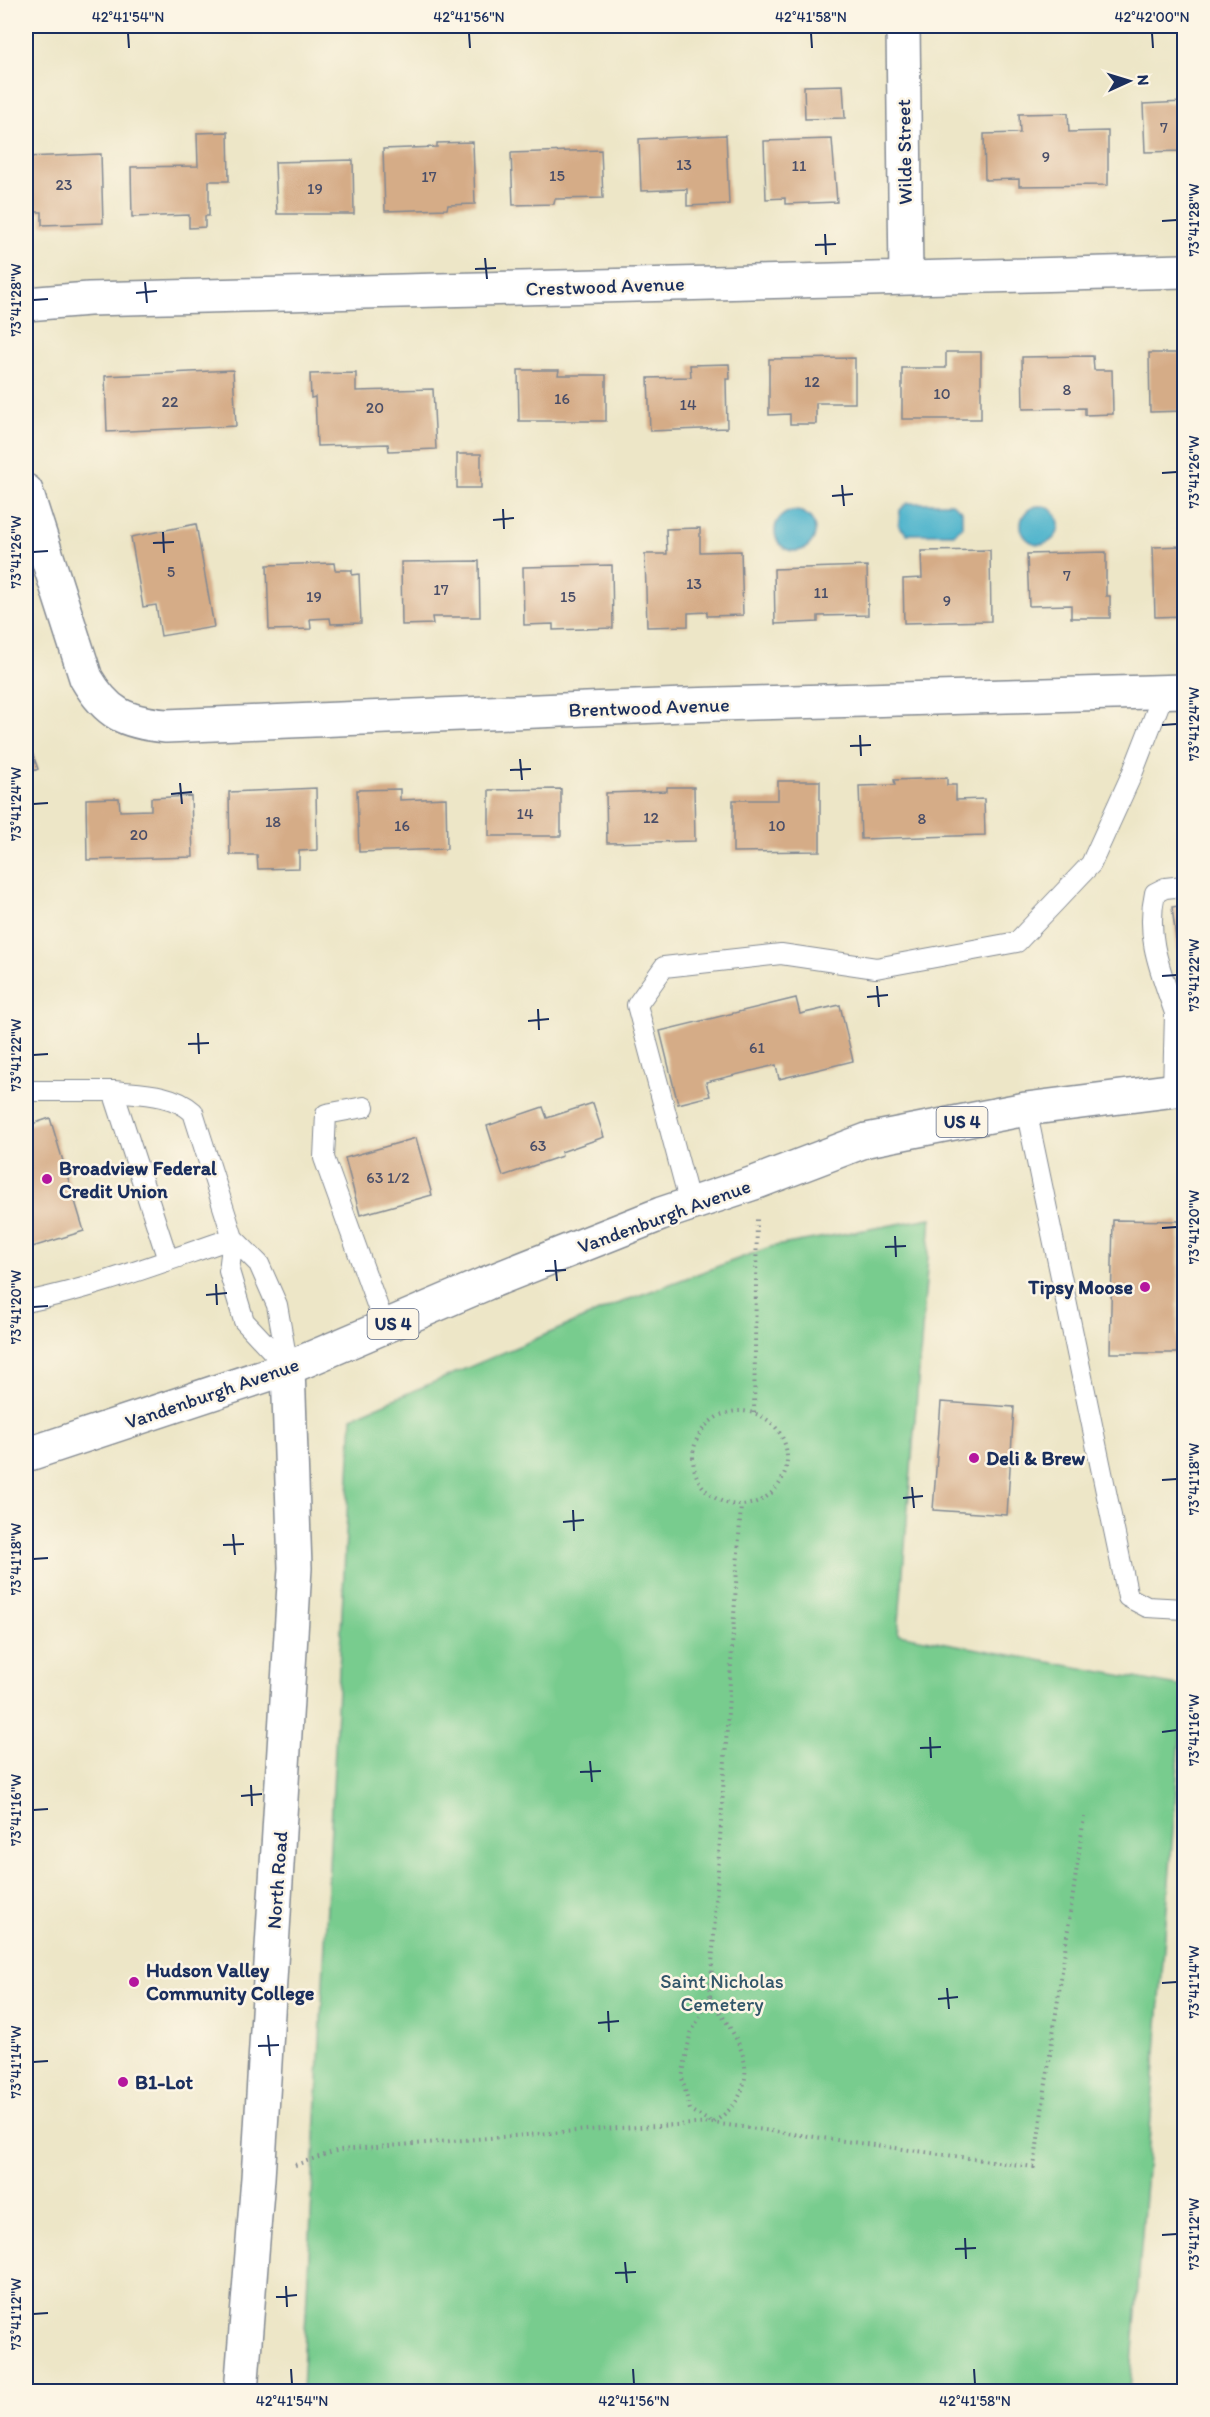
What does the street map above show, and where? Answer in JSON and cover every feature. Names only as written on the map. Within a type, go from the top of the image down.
[{"type":"street","name":"Wilde Street","points":[[903,26],[906,278]]},
{"type":"street","name":"Crestwood Avenue","points":[[26,304],[89,299],[1185,271]]},
{"type":"street","name":"Brentwood Avenue","points":[[26,491],[86,678],[98,699],[115,714],[142,724],[166,726],[684,705],[1174,692]]},
{"type":"street","name":"Vandenburgh Avenue","points":[[26,1455],[288,1368],[531,1266],[690,1204],[757,1182],[867,1140],[1026,1109],[1179,1089]]},
{"type":"street","name":"North Road","points":[[241,2391],[258,2178],[295,1568],[288,1368]]},
{"type":"lane","points":[[690,1204],[638,1005],[664,967],[781,954],[876,968],[1017,942],[1091,864],[1132,774],[1174,692]]},
{"type":"lane","points":[[1179,1089],[1180,1007],[1159,965],[1150,920],[1155,893],[1165,888],[1185,886]]},
{"type":"lane","points":[[26,1091],[113,1091],[166,1097],[183,1102],[193,1112],[233,1238],[229,1271],[244,1321],[288,1368]]},
{"type":"lane","points":[[113,1091],[168,1260]]},
{"type":"lane","points":[[364,1107],[326,1114],[324,1158],[385,1327]]},
{"type":"lane","points":[[1026,1109],[1128,1597],[1147,1607],[1185,1610]]},
{"type":"lane","points":[[26,1302],[168,1260],[233,1238]]},
{"type":"lane","points":[[233,1238],[259,1264],[277,1305],[288,1368]]},
{"type":"path","points":[[754,1413],[757,1182]]},
{"type":"path","points":[[740,1410],[754,1413],[767,1419],[778,1429],[785,1442],[787,1457],[785,1472],[773,1490],[755,1503],[741,1505],[726,1503],[713,1497],[702,1486],[695,1473],[694,1451],[701,1431],[711,1420],[740,1410]]},
{"type":"path","points":[[713,2123],[690,2110],[682,2078],[690,2035],[710,1997],[741,1505]]},
{"type":"path","points":[[258,2178],[339,2150],[601,2129],[713,2123],[1034,2167],[1084,1817]]},
{"type":"path","points":[[710,1997],[742,2048],[747,2076],[737,2101],[713,2123]]},
{"type":"green space","name":"Saint Nicholas Cemetery","points":[[931,1218],[898,1634],[1184,1687],[1130,2391],[302,2391],[352,1417],[627,1300],[770,1247]]},
{"type":"water","points":[[907,503],[952,503],[962,511],[962,527],[954,534],[907,534],[899,526],[900,510]]},
{"type":"water","points":[[1040,506],[1054,511],[1059,525],[1054,539],[1040,544],[1026,539],[1021,525],[1026,511]]},
{"type":"water","points":[[795,511],[809,517],[815,531],[809,545],[795,551],[781,545],[775,531],[781,517]]},
{"type":"building","points":[[843,85],[845,118],[805,119],[804,86]]},
{"type":"building","points":[[1184,102],[1184,151],[1145,152],[1143,104]]},
{"type":"building","points":[[1068,113],[1069,132],[1108,131],[1108,185],[1019,186],[1019,179],[985,180],[984,134],[1020,133],[1019,114]]},
{"type":"building","points":[[228,132],[229,181],[209,181],[209,216],[205,216],[205,227],[189,228],[189,215],[132,217],[131,167],[198,166],[197,133]]},
{"type":"building","points":[[726,135],[729,204],[687,206],[687,189],[641,191],[639,139]]},
{"type":"building","points":[[832,139],[837,202],[785,204],[785,198],[766,199],[764,141]]},
{"type":"building","points":[[473,142],[475,204],[448,205],[447,209],[385,211],[383,149],[437,147],[437,143]]},
{"type":"building","points":[[601,150],[603,198],[555,199],[554,204],[513,205],[511,153]]},
{"type":"building","points":[[101,154],[103,223],[42,225],[42,212],[26,212],[26,157]]},
{"type":"building","points":[[353,160],[354,214],[277,214],[275,162]]},
{"type":"building","points":[[946,352],[981,352],[981,419],[902,419],[902,368],[946,368]]},
{"type":"building","points":[[1149,353],[1184,353],[1184,411],[1150,412]]},
{"type":"building","points":[[1093,356],[1094,370],[1112,370],[1113,414],[1085,415],[1085,408],[1023,409],[1022,357]]},
{"type":"building","points":[[855,358],[855,403],[816,403],[816,424],[790,424],[790,414],[769,415],[769,359]]},
{"type":"building","points":[[729,364],[730,379],[726,379],[727,428],[650,431],[648,378],[691,377],[690,365]]},
{"type":"building","points":[[233,370],[236,426],[107,432],[105,376]]},
{"type":"building","points":[[518,370],[559,370],[558,375],[606,375],[606,421],[519,421]]},
{"type":"building","points":[[356,373],[356,391],[433,389],[436,449],[389,451],[388,444],[317,446],[315,397],[311,398],[310,374]]},
{"type":"building","points":[[457,454],[481,454],[481,488],[457,488]]},
{"type":"building","points":[[196,524],[214,627],[161,636],[156,605],[143,607],[131,537]]},
{"type":"building","points":[[700,528],[700,552],[741,551],[743,615],[707,616],[707,612],[688,613],[688,626],[647,627],[645,554],[667,554],[666,529]]},
{"type":"building","points":[[1184,546],[1184,616],[1155,617],[1153,547]]},
{"type":"building","points":[[990,550],[991,621],[904,623],[903,579],[922,578],[921,551]]},
{"type":"building","points":[[1106,552],[1106,596],[1110,596],[1110,618],[1071,618],[1071,605],[1029,606],[1027,554]]},
{"type":"building","points":[[479,561],[480,617],[432,617],[433,624],[402,625],[401,562]]},
{"type":"building","points":[[334,563],[335,570],[352,570],[352,575],[359,574],[361,623],[331,624],[330,618],[310,619],[311,629],[269,630],[267,565]]},
{"type":"building","points":[[612,565],[613,628],[553,630],[553,624],[524,625],[523,567]]},
{"type":"building","points":[[867,566],[868,615],[818,616],[818,622],[775,624],[774,569]]},
{"type":"building","points":[[26,735],[38,769],[26,774]]},
{"type":"building","points":[[947,778],[947,785],[956,785],[956,800],[984,799],[985,835],[861,839],[859,786],[895,785],[894,780]]},
{"type":"building","points":[[778,781],[820,781],[820,851],[733,852],[733,800],[778,800]]},
{"type":"building","points":[[667,787],[694,787],[695,841],[607,843],[606,793],[667,791]]},
{"type":"building","points":[[316,788],[317,850],[299,851],[299,868],[258,869],[257,855],[230,855],[229,792]]},
{"type":"building","points":[[400,789],[400,800],[446,798],[447,849],[359,852],[357,790]]},
{"type":"building","points":[[561,789],[561,836],[489,836],[489,790]]},
{"type":"building","points":[[191,796],[193,857],[87,860],[86,799],[119,798],[120,811],[151,810],[151,798]]},
{"type":"building","points":[[1184,905],[1184,953],[1178,954],[1172,907]]},
{"type":"building","points":[[796,998],[800,1014],[840,1005],[853,1061],[779,1079],[776,1065],[706,1082],[710,1096],[678,1104],[660,1031]]},
{"type":"building","points":[[593,1103],[604,1137],[561,1152],[562,1156],[503,1176],[487,1126],[543,1107],[547,1118]]},
{"type":"building","name":"Broadview Federal Credit Union","points":[[50,1118],[84,1231],[26,1249],[26,1126]]},
{"type":"building","points":[[416,1138],[432,1195],[360,1215],[345,1158]]},
{"type":"building","name":"Tipsy Moose","points":[[1113,1220],[1179,1221],[1177,1353],[1110,1353]]},
{"type":"building","name":"Deli & Brew","points":[[941,1402],[1014,1407],[1007,1515],[933,1510]]},
{"type":"place","name":"Broadview Federal Credit Union","points":[[47,1179]]},
{"type":"place","name":"Tipsy Moose","points":[[1145,1287]]},
{"type":"place","name":"Deli & Brew","points":[[974,1458]]},
{"type":"place","name":"Hudson Valley Community College","points":[[134,1982]]},
{"type":"place","name":"B1-Lot","points":[[123,2082]]}]
